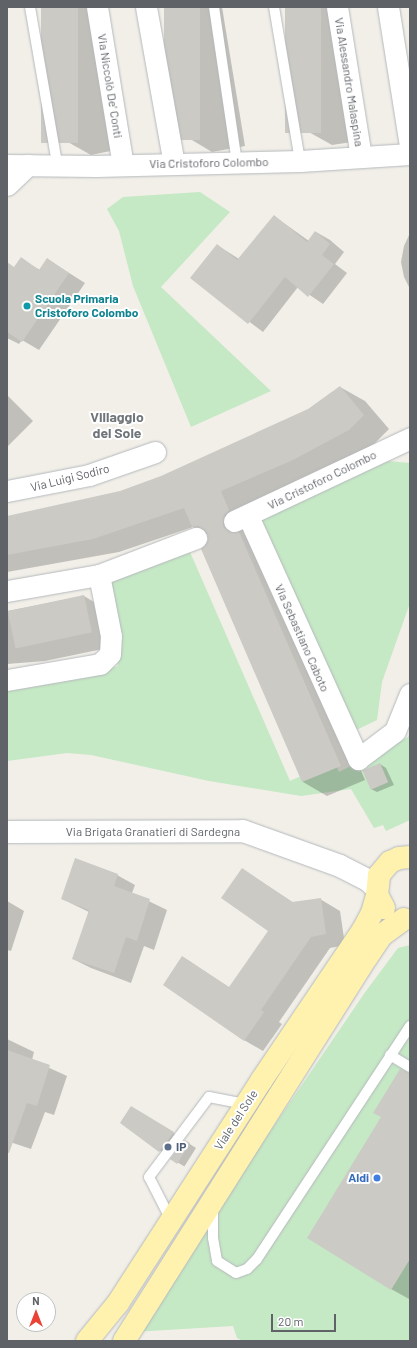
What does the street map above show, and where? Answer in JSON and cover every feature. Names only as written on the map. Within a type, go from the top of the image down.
[{"type":"main road","points":[[392,870],[387,911],[407,918]]},
{"type":"main road","name":"Viale del Sole","points":[[87,1341],[118,1303],[246,1104],[363,930],[392,870]]},
{"type":"main road","name":"Viale del Sole","points":[[124,1341],[214,1202],[367,957],[382,935],[407,918]]},
{"type":"street","name":"Via Niccolò De' Conti","points":[[97,7],[123,165]]},
{"type":"street","points":[[146,7],[174,164]]},
{"type":"street","name":"Via Alessandro Malaspina","points":[[337,7],[361,157]]},
{"type":"street","points":[[388,7],[410,146]]},
{"type":"street","name":"Via Cristoforo Colombo","points":[[7,165],[123,165],[300,161],[410,154]]},
{"type":"street","points":[[7,185],[28,165]]},
{"type":"street","name":"Via Cristoforo Colombo","points":[[241,518],[410,438]]},
{"type":"street","name":"Via Luigi Sodiro","points":[[7,491],[89,475],[155,452]]},
{"type":"street","name":"Via Sebastiano Caboto","points":[[241,518],[358,759],[395,731],[410,694]]},
{"type":"street","points":[[7,591],[99,575],[196,538]]},
{"type":"street","points":[[7,680],[100,664],[110,654],[111,636],[99,575]]},
{"type":"street","name":"Via Brigata Granatieri di Sardegna","points":[[7,832],[243,831],[340,866],[360,871],[392,870]]},
{"type":"lane","points":[[30,7],[57,164]]},
{"type":"lane","points":[[214,7],[238,162]]},
{"type":"lane","points":[[274,7],[300,161]]},
{"type":"lane","points":[[214,1202],[213,1238],[217,1261],[236,1273],[247,1269],[257,1259],[410,1026]]},
{"type":"lane","points":[[390,1055],[410,1067]]},
{"type":"lane","points":[[171,1220],[149,1177],[209,1097],[246,1104]]},
{"type":"green space","points":[[200,192],[230,212],[161,287],[271,391],[191,427],[133,286],[119,231],[107,209],[123,197]]},
{"type":"green space","points":[[388,461],[410,463],[410,603],[382,682],[377,720],[346,735],[252,523],[369,465]]},
{"type":"green space","points":[[190,552],[290,781],[334,761],[339,772],[408,737],[410,732],[410,820],[386,831],[383,825],[374,828],[351,789],[301,796],[209,781],[91,755],[67,753],[7,761],[7,688],[65,679],[118,666],[100,578]]},
{"type":"green space","points":[[410,945],[410,1341],[243,1341],[237,1338],[233,1326],[133,1332],[366,991],[398,948]]},
{"type":"building","points":[[41,7],[78,7],[78,143],[41,143]]},
{"type":"building","points":[[164,7],[200,7],[200,140],[164,140]]},
{"type":"building","points":[[285,7],[321,7],[321,133],[285,133]]},
{"type":"building","points":[[274,215],[307,242],[315,231],[330,244],[322,255],[334,264],[308,297],[285,277],[248,324],[190,278],[217,244],[237,260]]},
{"type":"building","name":"Scuola Primaria Cristoforo Colombo","points":[[21,257],[39,270],[47,258],[69,273],[22,342],[7,332],[7,262],[14,267]]},
{"type":"building","points":[[340,386],[364,415],[349,430],[293,460],[221,491],[229,510],[224,515],[223,526],[228,531],[239,532],[341,766],[302,782],[201,549],[208,540],[207,533],[198,526],[192,527],[184,508],[93,539],[7,555],[7,516],[120,491],[161,476],[308,409]]},
{"type":"building","points":[[84,595],[92,632],[16,648],[8,611]]},
{"type":"building","points":[[380,763],[388,782],[371,790],[363,770]]},
{"type":"building","points":[[75,858],[118,874],[114,886],[150,899],[137,941],[126,937],[114,973],[72,959],[89,910],[61,899]]},
{"type":"building","points":[[242,868],[292,902],[321,898],[326,934],[311,937],[261,1010],[264,1012],[244,1041],[163,985],[182,956],[229,987],[268,931],[221,898]]},
{"type":"building","points":[[7,1050],[50,1065],[37,1106],[27,1103],[9,1153],[7,1153]]},
{"type":"building","name":"Aldi","points":[[400,1069],[410,1073],[410,1259],[391,1290],[307,1238],[381,1117],[373,1113]]},
{"type":"building","points":[[131,1106],[174,1132],[159,1152],[120,1123]]},
{"type":"building","points":[[185,1140],[190,1143],[177,1164],[170,1159]]},
{"type":"place","name":"Scuola Primaria Cristoforo Colombo","points":[[27,306]]},
{"type":"place","name":"IP","points":[[168,1147]]},
{"type":"place","name":"Aldi","points":[[377,1178]]},
{"type":"district","name":"Villaggio del Sole","points":[[117,426]]}]
